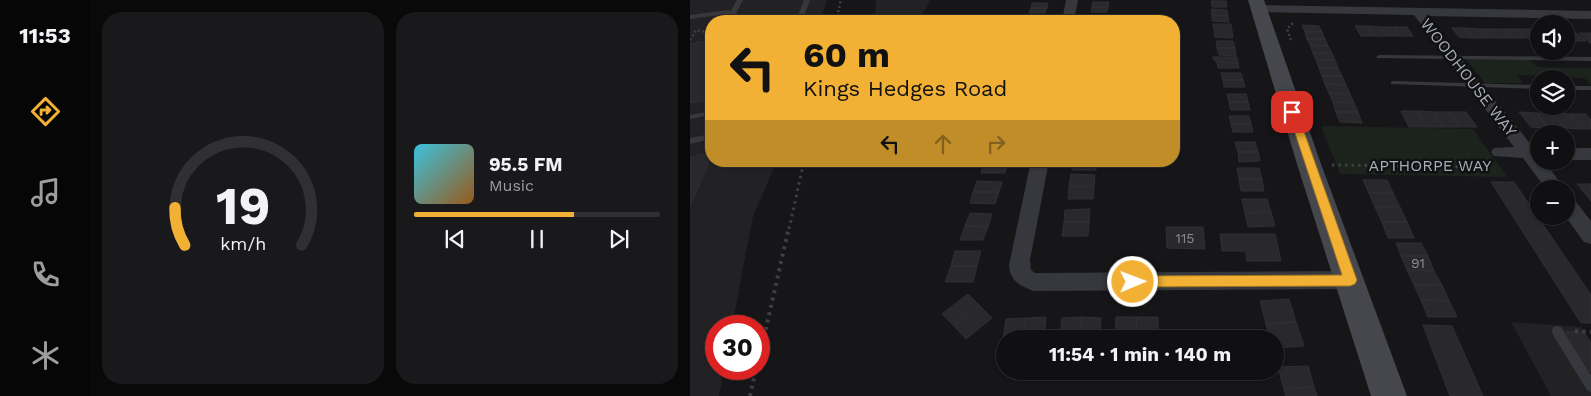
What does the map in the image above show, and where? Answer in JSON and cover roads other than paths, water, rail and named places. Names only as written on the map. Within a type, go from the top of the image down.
[{"type":"street","points":[[1069,15],[1072,0]]},
{"type":"street","points":[[1389,396],[1350,280],[1320,160],[1257,5],[1296,10],[1591,15]]},
{"type":"street","name":"WOODHOUSE WAY","points":[[1418,12],[1476,86],[1530,148]]},
{"type":"street","name":"APTHORPE WAY","points":[[1500,152],[1530,153]]},
{"type":"street","points":[[1575,154],[1591,154]]},
{"type":"street","points":[[1039,167],[1020,260],[1021,274],[1025,279],[1034,282],[1350,280]]},
{"type":"street","points":[[1575,215],[1591,236]]},
{"type":"lane","points":[[733,13],[740,0]]},
{"type":"lane","points":[[801,15],[807,0]]},
{"type":"lane","points":[[690,16],[728,12],[738,15]]},
{"type":"lane","points":[[1379,57],[1591,59]]},
{"type":"lane","points":[[1393,82],[1530,87]]},
{"type":"lane","points":[[1575,88],[1591,88]]},
{"type":"lane","points":[[690,117],[705,114]]},
{"type":"lane","points":[[690,141],[705,138]]},
{"type":"lane","points":[[1557,331],[1591,386]]}]
